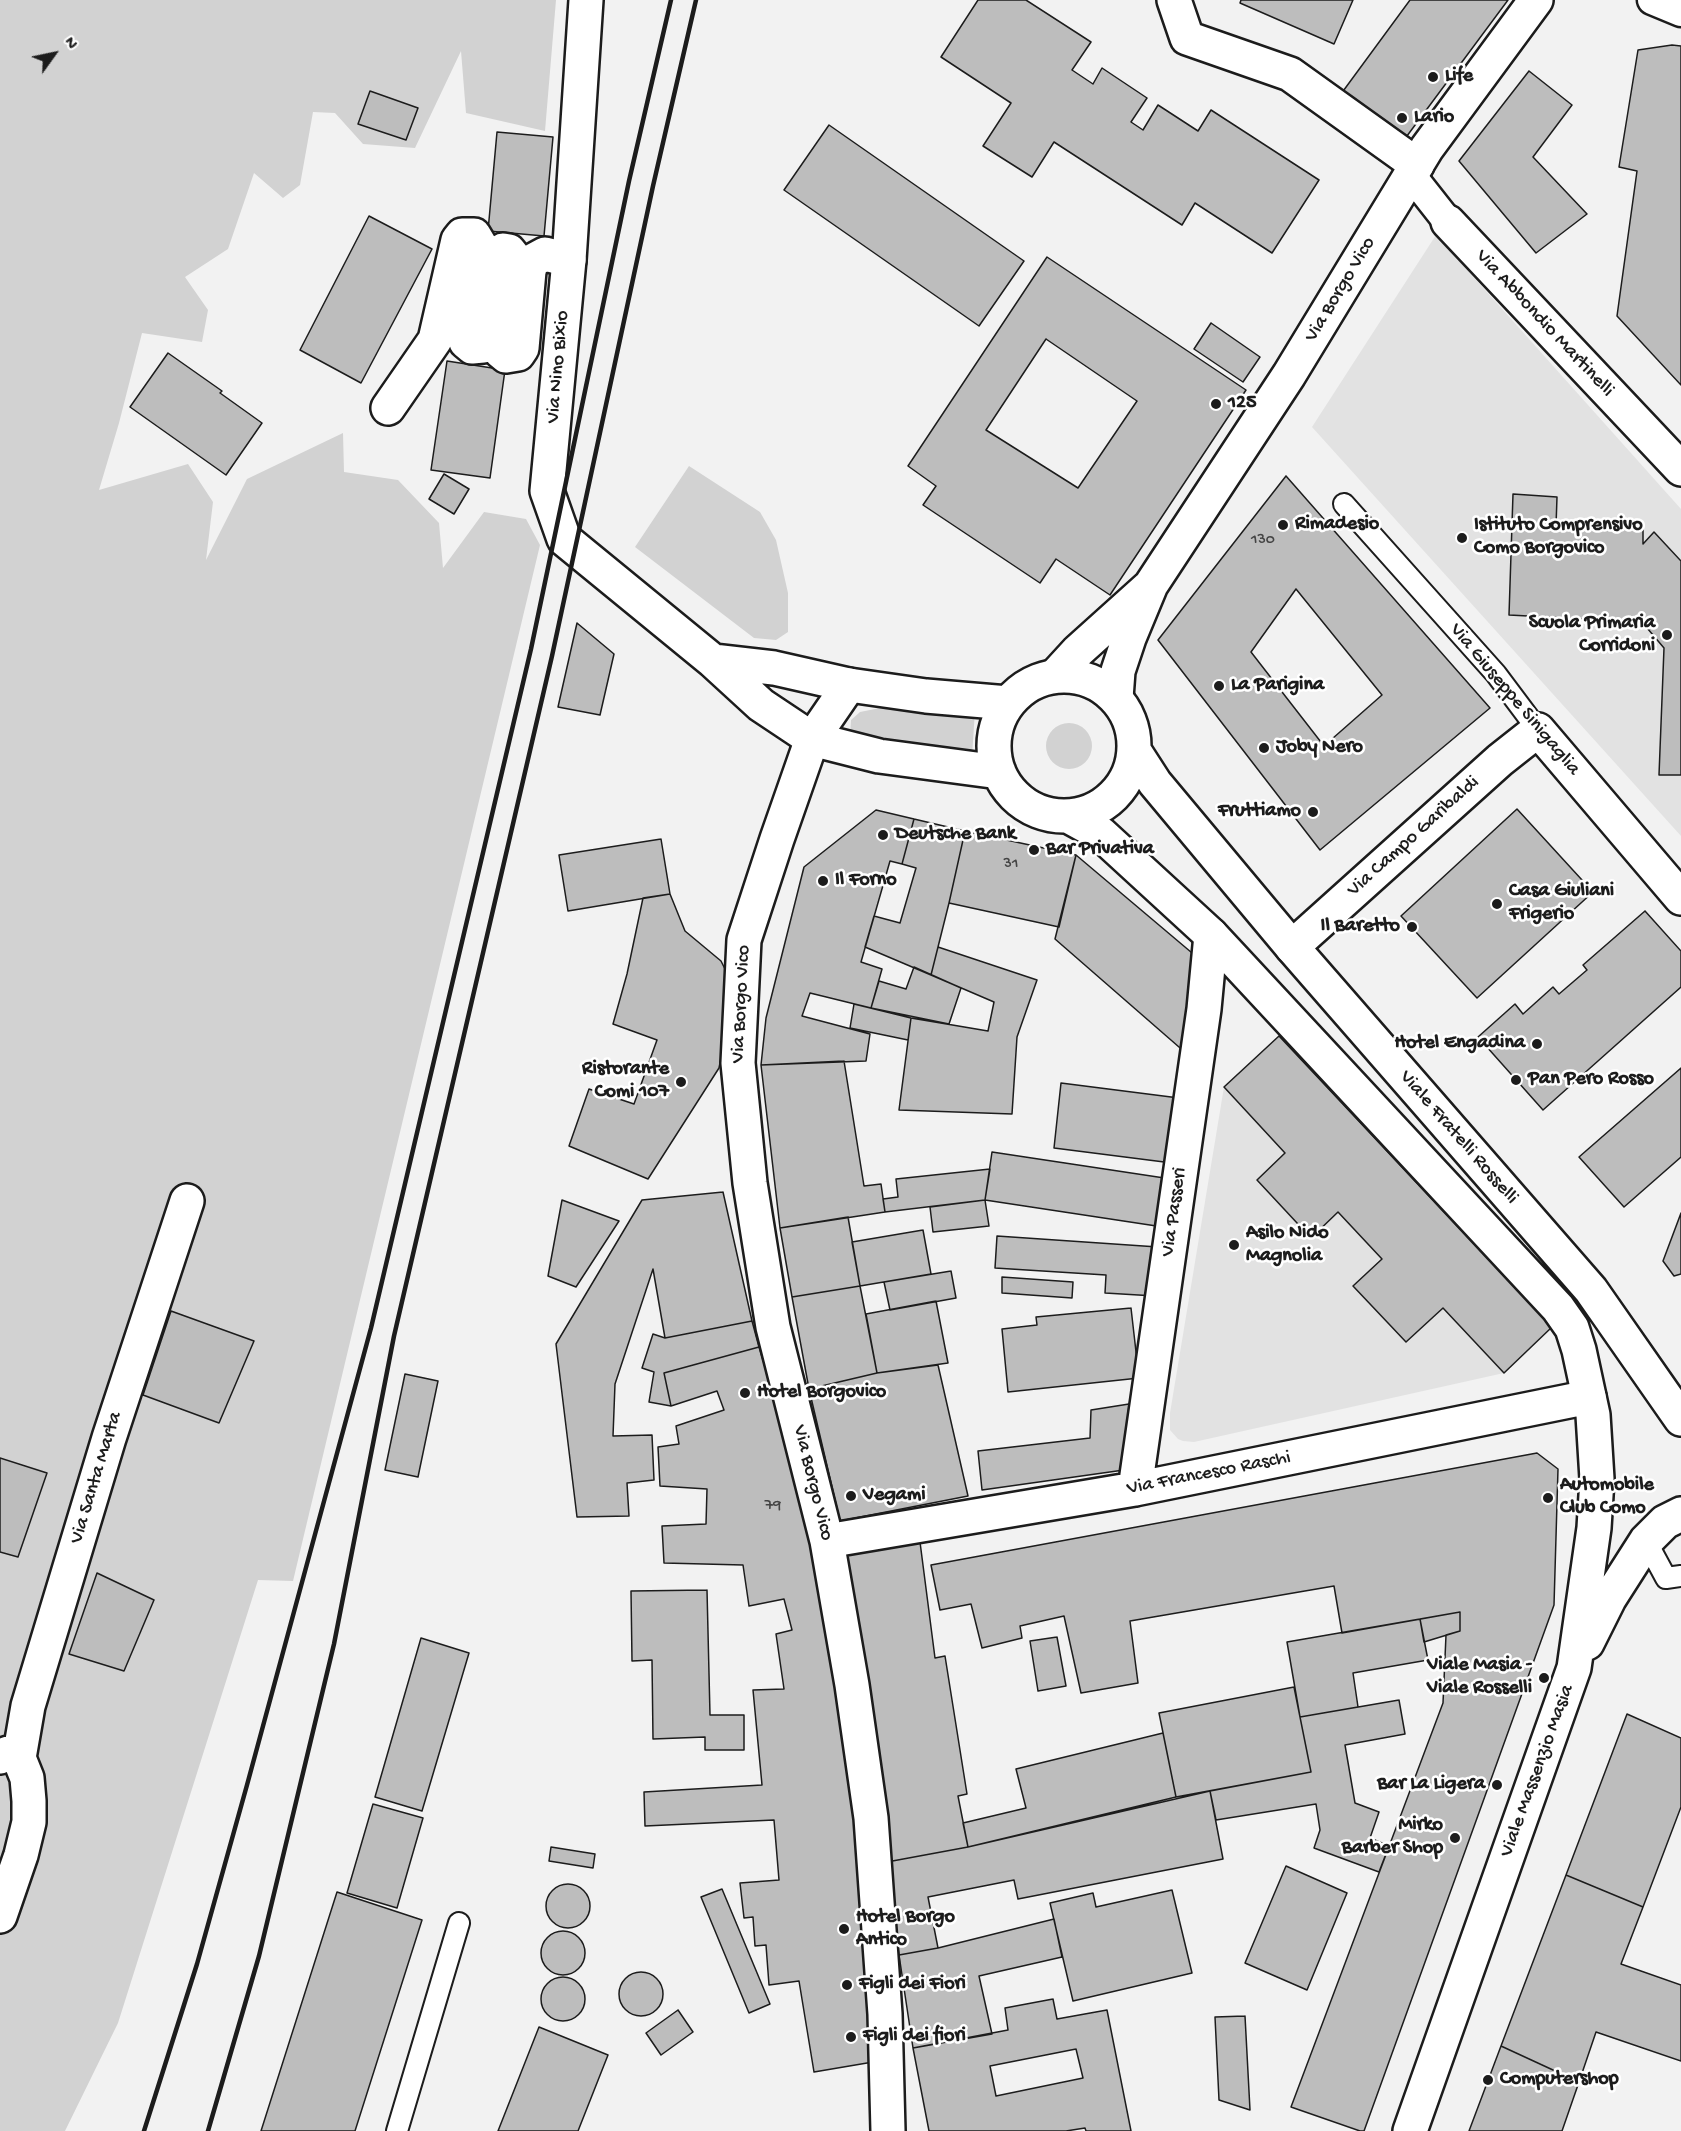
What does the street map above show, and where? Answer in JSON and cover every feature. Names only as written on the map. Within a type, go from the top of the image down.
[{"type":"street","name":"Via Nino Bixio","points":[[586,0],[569,260],[547,491],[564,539],[713,661],[761,705],[812,739],[879,756],[999,772]]},
{"type":"street","points":[[1174,0],[1187,38],[1290,74],[1414,170]]},
{"type":"street","name":"Via Borgo Vico","points":[[1116,698],[1119,671],[1129,638],[1151,585],[1289,375],[1427,148],[1536,0]]},
{"type":"street","points":[[1652,0],[1681,12]]},
{"type":"street","name":"Via Abbondio Martinelli","points":[[1414,170],[1448,222],[1681,469]]},
{"type":"street","points":[[388,408],[435,340],[458,240],[462,235],[470,233],[474,235],[480,244],[465,339],[472,347],[483,346],[486,340],[495,256],[503,250],[509,251],[513,256],[498,348],[506,356],[518,354],[522,348],[529,271],[532,261],[545,254],[569,260]]},
{"type":"street","name":"Via Borgo Vico","points":[[1056,675],[1104,625],[1151,585]]},
{"type":"street","points":[[713,661],[774,668],[849,685],[926,696],[1008,703]]},
{"type":"street","points":[[1056,675],[1089,679],[1116,698],[1128,714],[1134,732],[1135,752],[1129,776],[1115,797],[1094,811],[1070,817],[1047,815],[1026,806],[1010,792],[999,772],[993,748],[997,725],[1008,703],[1021,690],[1038,680],[1056,675]]},
{"type":"street","name":"Via Borgo Vico","points":[[849,685],[812,739],[744,940],[738,1063],[750,1183],[773,1328],[827,1541],[852,1685],[871,1818],[885,2014],[888,2131]]},
{"type":"street","name":"Via Giuseppe Sinigaglia","points":[[1538,730],[1681,898]]},
{"type":"street","name":"Via Campo Garibaldi","points":[[1292,947],[1500,760],[1538,730]]},
{"type":"street","name":"Viale Fratelli Rosselli","points":[[1135,752],[1155,783],[1292,947],[1591,1290],[1681,1419]]},
{"type":"street","name":"Viale Fratelli Rosselli","points":[[1070,817],[1101,834],[1211,935],[1558,1308],[1572,1328],[1589,1397]]},
{"type":"street","name":"Via Passeri","points":[[1135,1489],[1204,1009],[1211,935]]},
{"type":"street","name":"Via Santa Marta","points":[[0,1916],[21,1855],[29,1822],[27,1778],[10,1757],[28,1706],[109,1438],[187,1201]]},
{"type":"street","name":"Via Francesco Raschi","points":[[827,1541],[1135,1489],[1589,1397]]},
{"type":"street","name":"Viale Massenzio Masia","points":[[1410,2131],[1574,1668],[1594,1528],[1597,1479],[1593,1414],[1589,1397]]},
{"type":"street","points":[[1574,1668],[1609,1599],[1646,1541],[1665,1522],[1681,1514]]},
{"type":"lane","name":"Via Giuseppe Sinigaglia","points":[[1344,504],[1496,674],[1538,730]]},
{"type":"lane","points":[[1646,1541],[1666,1578],[1681,1576]]},
{"type":"lane","points":[[397,2131],[459,1923]]},
{"type":"shaded area","points":[[0,0],[556,0],[545,131],[466,113],[461,51],[415,148],[363,144],[335,113],[313,112],[300,185],[283,198],[254,173],[228,249],[185,277],[208,310],[202,342],[142,333],[99,490],[188,464],[213,502],[206,560],[247,479],[343,433],[344,472],[398,480],[439,523],[443,568],[484,512],[526,519],[540,545],[293,1581],[258,1580],[118,2023],[65,2131],[0,2131]]},
{"type":"shaded area","name":"Istituto Comprensivo Como Borgovico","points":[[1436,235],[1681,509],[1681,561],[1655,533],[1643,544],[1642,529],[1556,526],[1509,615],[1642,622],[1664,648],[1659,775],[1681,775],[1681,836],[1312,427]]},
{"type":"shaded area","points":[[689,466],[760,512],[776,540],[788,593],[788,632],[776,640],[754,638],[635,547]]},
{"type":"shaded area","points":[[880,708],[975,710],[972,757],[850,736],[851,720],[860,712]]},
{"type":"shaded area","points":[[1069,723],[1085,730],[1092,746],[1085,762],[1069,769],[1053,762],[1046,746],[1053,730]]},
{"type":"shaded area","points":[[1279,1036],[1552,1327],[1504,1373],[1194,1442],[1183,1441],[1170,1430],[1170,1413],[1224,1087]]},
{"type":"building","points":[[978,0],[1026,0],[1091,42],[1072,70],[1093,84],[1102,68],[1147,98],[1131,122],[1143,130],[1158,105],[1198,131],[1211,110],[1319,180],[1272,253],[1195,203],[1182,225],[1054,142],[1032,177],[983,146],[1011,103],[941,57]]},
{"type":"building","points":[[1241,0],[1353,0],[1334,44],[1240,3]]},
{"type":"building","points":[[1410,0],[1508,0],[1401,144],[1338,98]]},
{"type":"building","points":[[1672,45],[1681,46],[1681,385],[1617,316],[1637,171],[1619,167],[1638,50]]},
{"type":"building","points":[[1529,71],[1572,105],[1533,157],[1587,214],[1536,253],[1459,161]]},
{"type":"building","points":[[370,91],[418,108],[406,140],[358,124]]},
{"type":"building","points":[[829,125],[1024,261],[979,326],[784,190]]},
{"type":"building","points":[[497,132],[553,137],[544,236],[488,231]]},
{"type":"building","points":[[369,216],[432,249],[361,383],[300,350]]},
{"type":"building","points":[[1047,257],[1246,390],[1110,595],[1056,559],[1040,583],[923,505],[936,486],[908,466]],"holes":[[[1046,339],[1137,401],[1078,488],[986,430]]]},
{"type":"building","points":[[1211,323],[1260,357],[1243,382],[1194,349]]},
{"type":"building","points":[[168,353],[262,423],[226,475],[130,407]]},
{"type":"building","points":[[447,361],[505,370],[490,478],[431,470]]},
{"type":"building","points":[[444,474],[469,489],[454,514],[429,499]]},
{"type":"building","points":[[1286,476],[1490,708],[1320,850],[1158,640]],"holes":[[[1296,589],[1382,695],[1324,746],[1251,652]]]},
{"type":"building","name":"Scuola Primaria Corridoni","points":[[1513,494],[1557,497],[1556,526],[1643,529],[1643,544],[1654,532],[1681,561],[1681,775],[1659,775],[1664,648],[1642,622],[1509,615]]},
{"type":"building","points":[[577,623],[614,654],[600,715],[558,707]]},
{"type":"building","name":"Casa Giuliani Frigerio","points":[[1517,809],[1593,892],[1477,998],[1401,916]]},
{"type":"building","points":[[876,810],[914,819],[902,864],[890,861],[861,962],[882,969],[871,1008],[810,993],[802,1016],[870,1034],[866,1061],[761,1065],[766,1018],[804,867]]},
{"type":"building","points":[[914,819],[965,831],[931,975],[865,947],[874,916],[900,923],[916,868],[902,864]]},
{"type":"building","points":[[965,831],[1076,855],[1059,927],[949,903]]},
{"type":"building","points":[[661,839],[670,894],[568,911],[559,855]]},
{"type":"building","points":[[1076,855],[1198,958],[1187,1054],[1055,939]]},
{"type":"building","points":[[670,894],[685,931],[721,961],[735,989],[719,1068],[648,1179],[569,1146],[589,1089],[634,1104],[657,1040],[613,1024],[627,974],[643,898]]},
{"type":"building","points":[[1645,911],[1681,951],[1681,987],[1543,1110],[1478,1037],[1515,1004],[1523,1014],[1553,987],[1559,994],[1587,970],[1583,965]]},
{"type":"building","points":[[938,947],[1037,980],[1017,1037],[1012,1114],[899,1110],[911,1018],[988,1031],[994,1002],[931,975]]},
{"type":"building","points":[[914,967],[961,988],[949,1024],[871,1008],[879,981],[906,989]]},
{"type":"building","points":[[854,1004],[911,1018],[908,1040],[850,1028]]},
{"type":"building","points":[[1279,1036],[1552,1327],[1504,1373],[1443,1308],[1406,1342],[1353,1286],[1382,1259],[1338,1212],[1311,1238],[1257,1180],[1285,1153],[1224,1087]]},
{"type":"building","points":[[844,1061],[864,1186],[881,1184],[885,1212],[780,1228],[761,1065]]},
{"type":"building","points":[[1681,1068],[1681,1157],[1624,1207],[1579,1157]]},
{"type":"building","points":[[1061,1083],[1179,1098],[1172,1163],[1054,1148]]},
{"type":"building","points":[[992,1152],[1171,1179],[1163,1227],[985,1200]]},
{"type":"building","points":[[990,1169],[985,1200],[885,1212],[883,1199],[898,1197],[896,1179]]},
{"type":"building","points":[[723,1192],[752,1321],[665,1338],[653,1269],[615,1384],[613,1436],[652,1435],[654,1480],[627,1483],[629,1516],[577,1517],[556,1344],[642,1200]]},
{"type":"building","points":[[562,1200],[619,1221],[576,1287],[548,1276]]},
{"type":"building","points":[[985,1200],[989,1226],[933,1232],[930,1207]]},
{"type":"building","points":[[1681,1213],[1681,1274],[1674,1276],[1663,1261]]},
{"type":"building","points":[[848,1217],[860,1286],[792,1297],[780,1228]]},
{"type":"building","points":[[923,1230],[931,1274],[860,1286],[852,1242]]},
{"type":"building","points":[[997,1236],[1158,1247],[1155,1296],[1105,1293],[1106,1275],[995,1268]]},
{"type":"building","points":[[951,1271],[956,1298],[890,1310],[884,1282]]},
{"type":"building","points":[[1002,1277],[1073,1282],[1072,1298],[1002,1293]]},
{"type":"building","points":[[860,1286],[877,1373],[809,1389],[792,1297]]},
{"type":"building","points":[[936,1301],[948,1363],[877,1373],[866,1314]]},
{"type":"building","points":[[1131,1308],[1139,1378],[1008,1392],[1002,1329],[1037,1325],[1036,1317]]},
{"type":"building","points":[[171,1311],[254,1341],[219,1423],[143,1395]]},
{"type":"building","points":[[752,1321],[759,1347],[664,1373],[671,1406],[649,1402],[654,1372],[642,1368],[653,1334],[665,1338]]},
{"type":"building","points":[[759,1347],[795,1465],[842,1682],[863,1804],[873,2062],[814,2072],[799,1981],[769,1985],[766,1945],[755,1946],[753,1917],[744,1918],[740,1883],[779,1880],[774,1820],[645,1826],[644,1792],[762,1785],[753,1690],[784,1689],[776,1634],[792,1630],[784,1599],[749,1606],[743,1565],[664,1563],[662,1526],[706,1524],[707,1489],[660,1486],[658,1447],[679,1444],[676,1426],[724,1410],[717,1391],[671,1406],[664,1373]]},
{"type":"building","points":[[938,1365],[968,1496],[840,1521],[809,1389],[877,1373]]},
{"type":"building","points":[[405,1374],[438,1381],[418,1477],[385,1470]]},
{"type":"building","points":[[1129,1404],[1124,1470],[982,1490],[978,1451],[1090,1438],[1091,1410]]},
{"type":"building","points":[[1537,1453],[1558,1469],[1554,1605],[1364,2131],[1360,2131],[1291,2107],[1443,1703],[1446,1635],[1460,1631],[1460,1612],[1342,1633],[1334,1586],[1130,1621],[1138,1683],[1081,1693],[1064,1616],[1020,1626],[1022,1638],[982,1648],[971,1604],[940,1610],[931,1565]]},
{"type":"building","points":[[0,1458],[47,1473],[18,1557],[0,1552]]},
{"type":"building","points":[[920,1542],[935,1658],[945,1656],[967,1794],[958,1796],[968,1847],[887,1862],[840,1555]]},
{"type":"building","points":[[97,1573],[154,1600],[124,1671],[69,1654]]},
{"type":"building","points":[[707,1590],[710,1715],[744,1715],[744,1750],[705,1750],[705,1737],[653,1739],[652,1660],[632,1661],[631,1591]]},
{"type":"building","points":[[1460,1612],[1460,1631],[1424,1642],[1420,1619]]},
{"type":"building","points":[[1420,1619],[1428,1660],[1353,1673],[1358,1707],[1300,1717],[1287,1642]]},
{"type":"building","points":[[1057,1637],[1066,1686],[1038,1691],[1030,1641]]},
{"type":"building","points":[[421,1638],[469,1653],[422,1811],[375,1797]]},
{"type":"building","points":[[1294,1687],[1311,1772],[1176,1797],[1159,1713]]},
{"type":"building","points":[[1399,1700],[1405,1734],[1345,1745],[1355,1803],[1379,1812],[1370,1838],[1389,1846],[1379,1872],[1314,1848],[1320,1830],[1316,1804],[1216,1820],[1210,1791],[1311,1772],[1300,1717]]},
{"type":"building","points":[[1627,1714],[1681,1738],[1681,1807],[1643,1907],[1566,1875]]},
{"type":"building","points":[[1163,1733],[1176,1797],[968,1847],[963,1823],[1026,1808],[1016,1769]]},
{"type":"building","points":[[1210,1791],[1223,1859],[1018,1899],[1014,1880],[928,1897],[938,1948],[899,1955],[887,1862],[968,1847]]},
{"type":"building","points":[[373,1804],[423,1818],[397,1908],[347,1893]]},
{"type":"building","points":[[551,1847],[595,1854],[593,1868],[549,1861]]},
{"type":"building","points":[[1286,1866],[1347,1893],[1307,1990],[1245,1963]]},
{"type":"building","points":[[1566,1875],[1643,1907],[1621,1964],[1681,1985],[1681,2061],[1596,2032],[1579,2082],[1501,2046]]},
{"type":"building","points":[[568,1884],[583,1891],[590,1906],[583,1921],[568,1928],[553,1921],[546,1906],[553,1891]]},
{"type":"building","points":[[722,1889],[770,2004],[749,2013],[701,1897]]},
{"type":"building","points":[[1172,1890],[1192,1973],[1073,2001],[1050,1903],[1093,1893],[1096,1907]]},
{"type":"building","points":[[337,1892],[422,1920],[355,2131],[261,2131]]},
{"type":"building","points":[[1054,1919],[1062,1957],[979,1976],[992,2034],[913,2048],[899,1955],[938,1948]]},
{"type":"building","points":[[563,1931],[578,1938],[585,1953],[578,1968],[563,1975],[548,1968],[541,1953],[548,1938]]},
{"type":"building","points":[[641,1972],[656,1979],[663,1994],[656,2009],[641,2016],[626,2009],[619,1994],[626,1979]]},
{"type":"building","points":[[563,1977],[578,1984],[585,1999],[578,2014],[563,2021],[548,2014],[541,1999],[548,1984]]},
{"type":"building","points":[[1053,1999],[1057,2019],[1107,2010],[1131,2131],[1086,2131],[1085,2128],[1066,2131],[929,2131],[913,2048],[1008,2030],[1005,2008]],"holes":[[[1076,2049],[1083,2078],[996,2096],[990,2066]]]},
{"type":"building","points":[[678,2010],[693,2032],[661,2055],[646,2033]]},
{"type":"building","points":[[1245,2016],[1250,2110],[1219,2100],[1215,2017]]},
{"type":"building","points":[[539,2027],[608,2055],[578,2131],[498,2131]]},
{"type":"building","points":[[1501,2046],[1579,2082],[1562,2131],[1469,2131]]},
{"type":"railway","points":[[144,2131],[197,1964],[371,1328],[531,649],[629,181],[671,0]]},
{"type":"railway","points":[[208,2131],[259,1956],[334,1644],[394,1336],[552,656],[653,186],[696,0]]},
{"type":"place","name":"Life","points":[[1433,77]]},
{"type":"place","name":"Lario","points":[[1402,118]]},
{"type":"place","name":"125","points":[[1216,404]]},
{"type":"place","name":"Rimadesio","points":[[1283,525]]},
{"type":"place","name":"Istituto Comprensivo Como Borgovico","points":[[1462,538]]},
{"type":"place","name":"Scuola Primaria Corridoni","points":[[1667,635]]},
{"type":"place","name":"La Parigina","points":[[1219,686]]},
{"type":"place","name":"Joby Nero","points":[[1264,748]]},
{"type":"place","name":"Fruttiamo","points":[[1313,812]]},
{"type":"place","name":"Deutsche Bank","points":[[883,835]]},
{"type":"place","name":"Bar Privativa","points":[[1034,850]]},
{"type":"place","name":"Il Forno","points":[[823,881]]},
{"type":"place","name":"Casa Giuliani Frigerio","points":[[1497,904]]},
{"type":"place","name":"Il Baretto","points":[[1412,927]]},
{"type":"place","name":"Hotel Engadina","points":[[1537,1044]]},
{"type":"place","name":"Pan Pero Rosso","points":[[1516,1080]]},
{"type":"place","name":"Ristorante Comi 107","points":[[681,1082]]},
{"type":"place","name":"Asilo Nido Magnolia","points":[[1234,1245]]},
{"type":"place","name":"Hotel Borgovico","points":[[745,1393]]},
{"type":"place","name":"Vegami","points":[[851,1496]]},
{"type":"place","name":"Automobile Club Como","points":[[1548,1498]]},
{"type":"place","name":"Viale Masia - Viale Rosselli","points":[[1544,1678]]},
{"type":"place","name":"Bar La Ligera","points":[[1497,1785]]},
{"type":"place","name":"Mirko Barber Shop","points":[[1455,1838]]},
{"type":"place","name":"Hotel Borgo Antico","points":[[844,1929]]},
{"type":"place","name":"Figli dei Fiori","points":[[847,1985]]},
{"type":"place","name":"Figli dei fiori","points":[[851,2037]]},
{"type":"place","name":"Computershop","points":[[1488,2080]]}]
